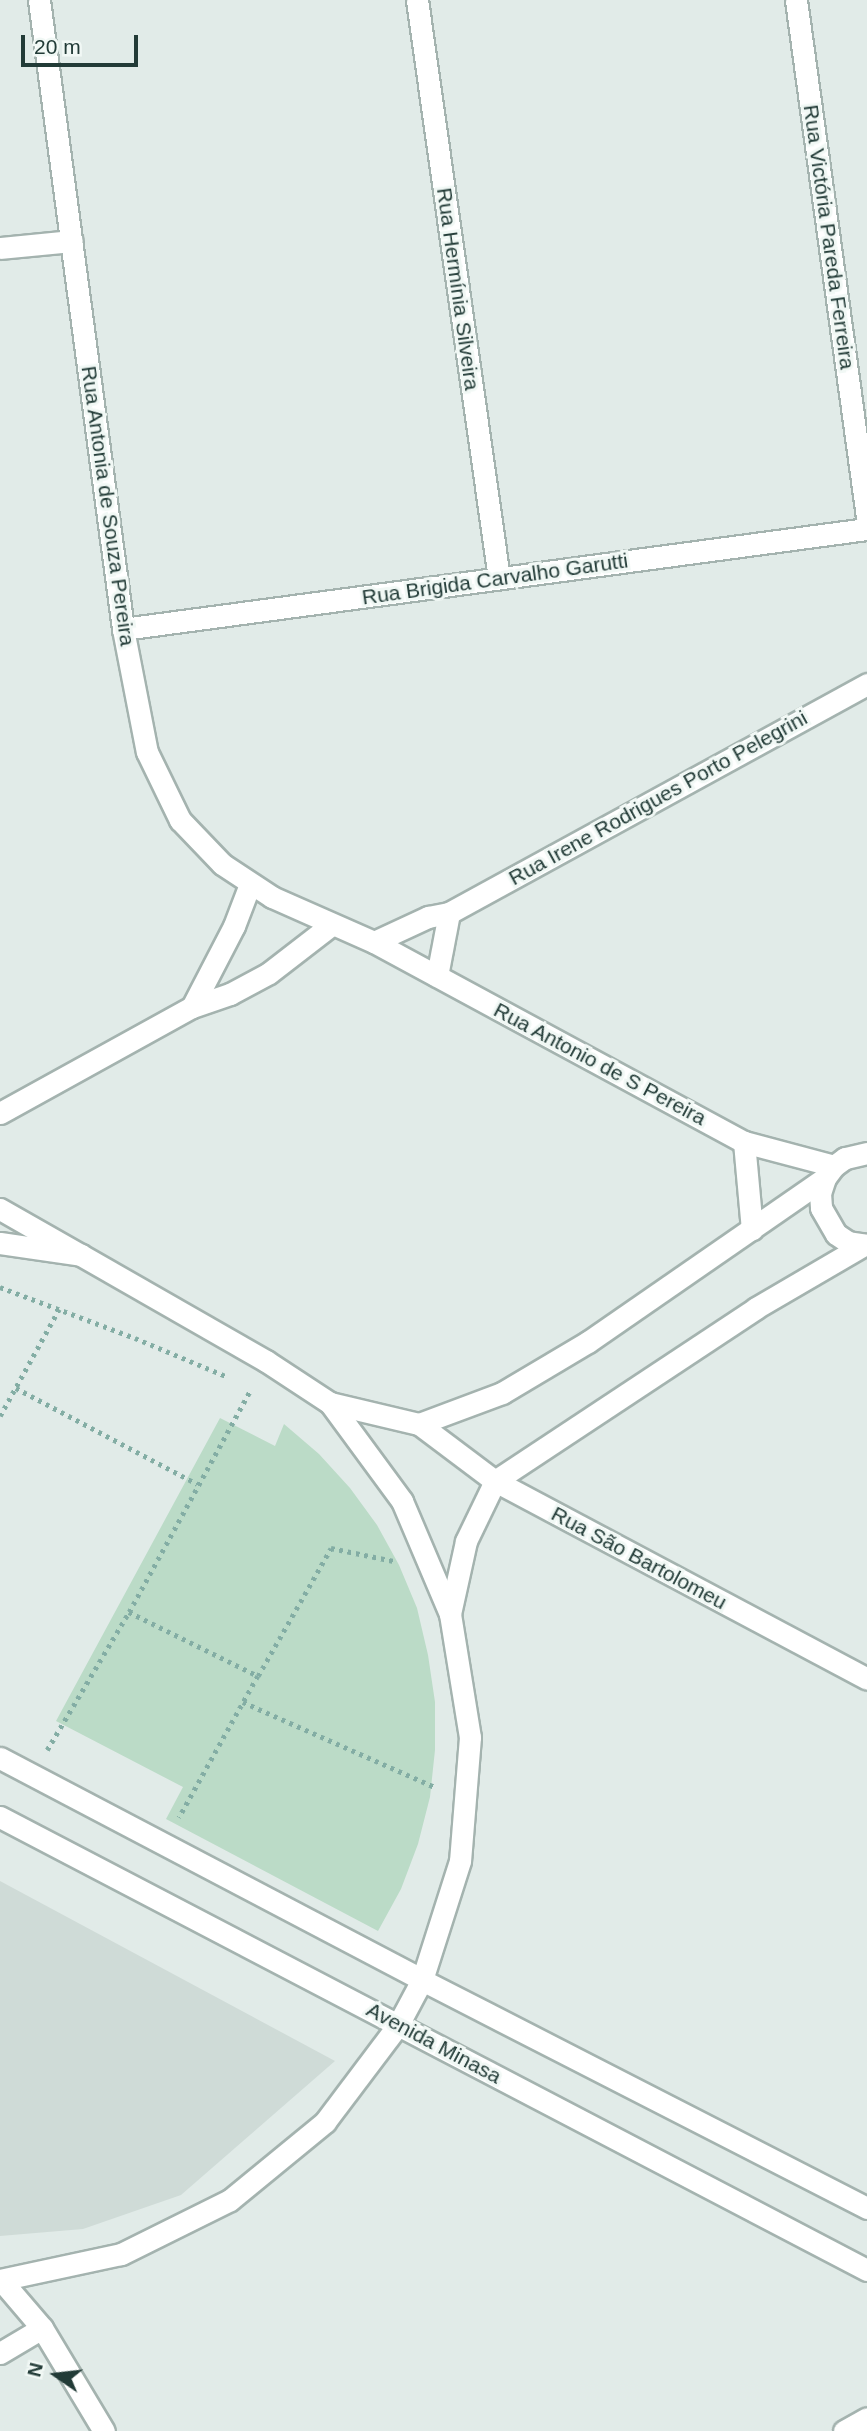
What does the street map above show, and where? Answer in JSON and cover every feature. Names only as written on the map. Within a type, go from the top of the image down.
[{"type":"street","name":"Rua Antonia de Souza Pereira","points":[[39,0],[123,629],[147,751],[180,820],[222,863],[250,884],[331,925]]},
{"type":"street","name":"Rua Hermínia Silveira","points":[[417,0],[499,578]]},
{"type":"street","name":"Rua Victória Pareda Ferreira","points":[[796,0],[867,517]]},
{"type":"street","points":[[0,248],[72,241]]},
{"type":"street","name":"Rua Brigida Carvalho Garutti","points":[[123,629],[867,529]]},
{"type":"street","name":"Rua Irene Rodrigues Porto Pelegrini","points":[[374,942],[428,918],[449,913],[867,684]]},
{"type":"street","points":[[192,1007],[234,926],[250,884]]},
{"type":"street","points":[[437,976],[449,913]]},
{"type":"street","points":[[0,1113],[192,1007],[230,994],[269,974],[331,925],[374,942]]},
{"type":"street","name":"Rua Antonio de S Pereira","points":[[374,942],[744,1142],[835,1167]]},
{"type":"street","points":[[744,1142],[752,1230]]},
{"type":"street","points":[[330,1403],[419,1423],[502,1393],[587,1342],[752,1230],[835,1167],[867,1151]]},
{"type":"street","points":[[835,1167],[821,1208],[836,1234],[848,1242],[865,1245]]},
{"type":"street","points":[[0,1209],[266,1361],[330,1403],[402,1501],[450,1614],[470,1737],[460,1861],[422,1980],[398,2025],[325,2122],[230,2200],[121,2254],[1,2280],[43,2328],[104,2431]]},
{"type":"street","points":[[0,1242],[81,1255]]},
{"type":"street","points":[[450,1614],[466,1541],[495,1481],[756,1307],[865,1245]]},
{"type":"street","name":"Rua São Bartolomeu","points":[[419,1423],[495,1481],[867,1679]]},
{"type":"street","points":[[0,1758],[422,1980],[867,2208]]},
{"type":"street","name":"Avenida Minasa","points":[[0,1817],[867,2270]]},
{"type":"street","points":[[0,2353],[43,2328]]},
{"type":"street","points":[[844,2431],[867,2418]]},
{"type":"path","points":[[0,1287],[233,1380]]},
{"type":"path","points":[[0,1416],[59,1309]]},
{"type":"path","points":[[242,1384],[262,1396]]},
{"type":"path","points":[[16,1388],[197,1485]]},
{"type":"path","points":[[47,1751],[129,1612],[251,1389]]},
{"type":"path","points":[[179,1819],[331,1548],[398,1562]]},
{"type":"path","points":[[129,1612],[258,1676]]},
{"type":"path","points":[[243,1702],[445,1791]]},
{"type":"path","points":[[35,1745],[59,1757]]},
{"type":"path","points":[[167,1813],[186,1823]]},
{"type":"shaded area","points":[[0,1881],[335,2061],[181,2195],[83,2229],[0,2236]]},
{"type":"green space","points":[[220,1418],[275,1446],[284,1424],[319,1454],[350,1488],[377,1525],[399,1565],[417,1608],[435,1702],[435,1750],[430,1797],[418,1844],[401,1889],[378,1931],[166,1819],[183,1787],[56,1721]]}]
